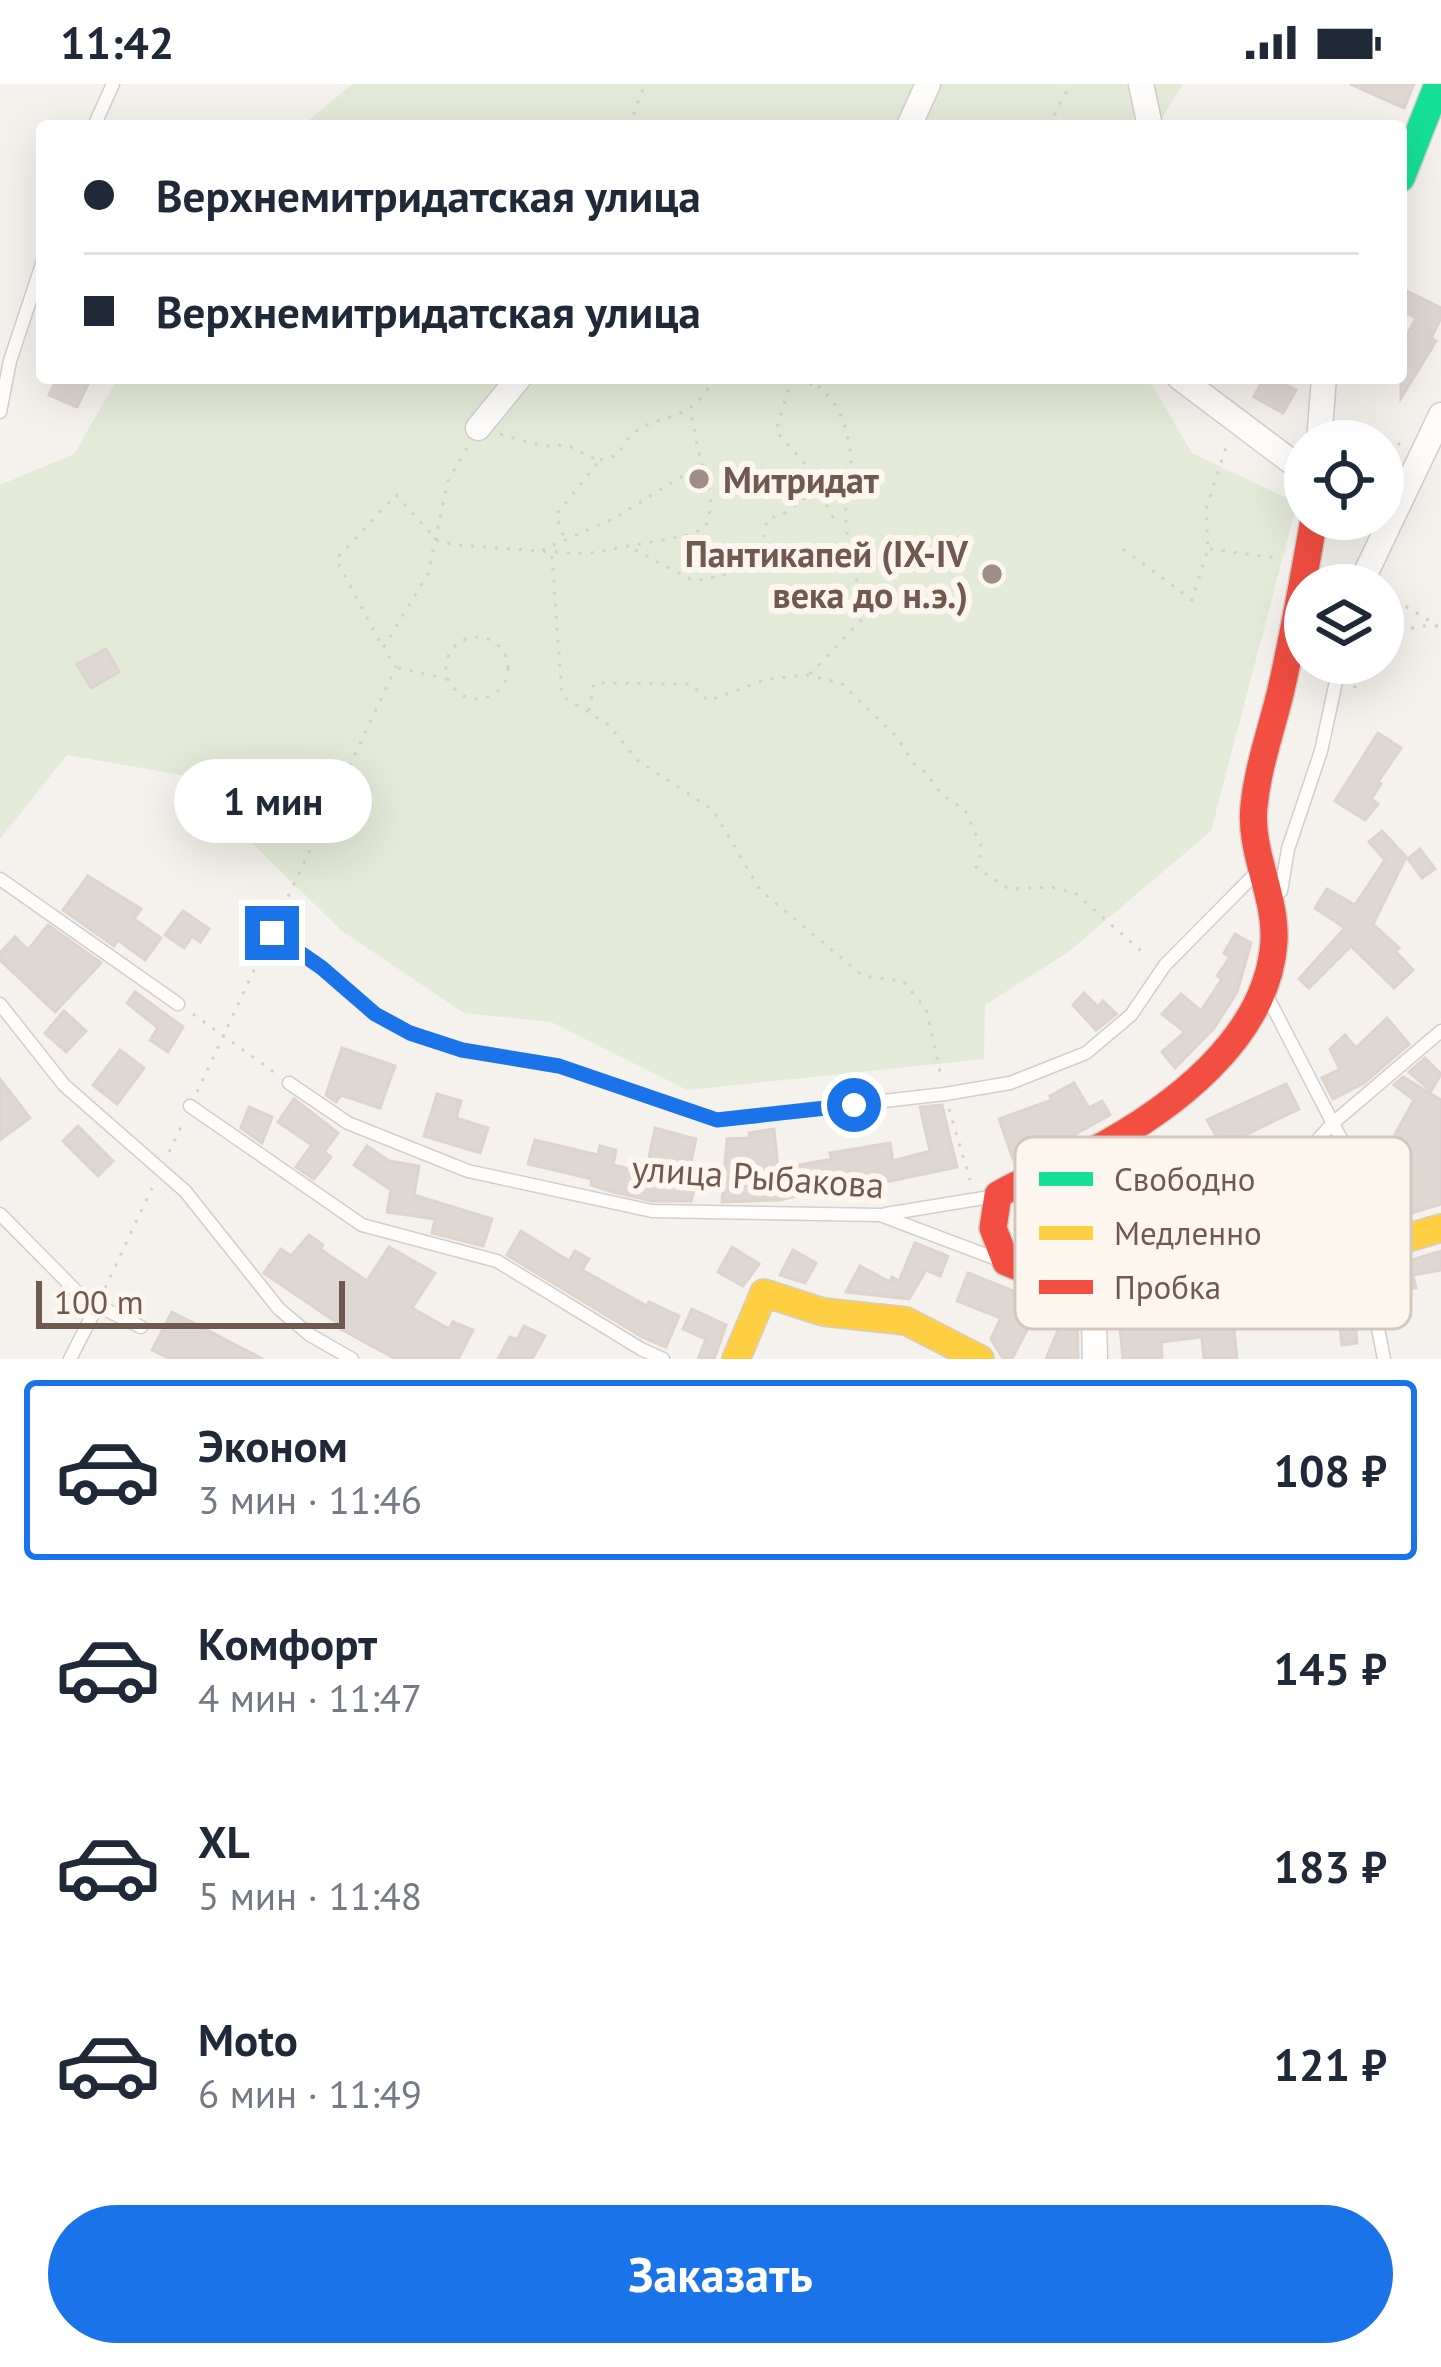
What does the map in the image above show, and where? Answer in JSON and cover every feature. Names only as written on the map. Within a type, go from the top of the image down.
[{"type":"street","points":[[912,120],[928,84]]},
{"type":"street","points":[[1141,84],[1149,120]]},
{"type":"street","points":[[1407,163],[1438,84]]},
{"type":"street","points":[[478,428],[515,384]]},
{"type":"street","points":[[1188,384],[1284,456]]},
{"type":"street","points":[[1320,420],[1323,384]]},
{"type":"street","points":[[1378,564],[1441,415]]},
{"type":"street","points":[[1114,1137],[1170,1101],[1214,1062],[1264,989],[1274,955],[1276,921],[1253,825],[1255,802],[1310,540]]},
{"type":"street","points":[[1006,1262],[987,1197],[1015,1183]]},
{"type":"street","name":"улица Рыбакова","points":[[1411,1237],[1441,1228]]},
{"type":"street","name":"улица Рыбакова","points":[[1006,1262],[1015,1266]]},
{"type":"street","points":[[736,1359],[764,1292],[823,1312],[906,1321],[980,1359]]},
{"type":"street","points":[[1094,1329],[1095,1359]]},
{"type":"lane","points":[[97,120],[113,84]]},
{"type":"lane","points":[[0,412],[10,361],[36,282]]},
{"type":"lane","points":[[1276,921],[1288,849],[1321,752],[1336,684]]},
{"type":"lane","points":[[272,933],[375,1014],[410,1033],[462,1050],[559,1066],[717,1120],[1010,1083],[1086,1053],[1131,1015],[1165,965],[1262,867]]},
{"type":"lane","points":[[0,879],[178,1004]]},
{"type":"lane","points":[[1264,989],[1340,1137]]},
{"type":"lane","points":[[0,1004],[64,1085],[184,1191],[279,1309],[352,1359]]},
{"type":"lane","points":[[1320,1137],[1441,1031]]},
{"type":"lane","name":"улица Рыбакова","points":[[289,1083],[348,1123],[468,1171],[652,1210],[880,1215],[1006,1262]]},
{"type":"lane","points":[[190,1106],[362,1225],[497,1261],[663,1359]]},
{"type":"lane","points":[[880,1215],[1015,1193]]},
{"type":"lane","points":[[0,1214],[84,1299],[141,1327]]},
{"type":"lane","points":[[70,1359],[97,1306]]},
{"type":"lane","points":[[1381,1329],[1384,1359]]},
{"type":"path","points":[[631,120],[645,84]]},
{"type":"path","points":[[1052,120],[1070,84]]},
{"type":"path","points":[[564,537],[556,515],[599,461],[618,454],[625,439],[644,424],[688,410],[704,399],[710,384]]},
{"type":"path","points":[[793,384],[776,430],[813,473],[833,517],[845,515]]},
{"type":"path","points":[[808,384],[830,395],[845,428],[851,464],[845,515],[854,583],[871,610],[808,675]]},
{"type":"path","points":[[818,384],[820,390]]},
{"type":"path","points":[[448,680],[448,655],[466,638],[490,639],[507,656],[506,680],[489,697],[465,697],[448,680],[397,667],[336,559],[396,495],[437,541],[585,554],[705,529],[712,511],[712,487],[696,423],[688,410]]},
{"type":"path","points":[[1123,549],[1192,599],[1208,549],[1205,509],[1235,420]]},
{"type":"path","points":[[383,648],[428,574],[448,481],[478,428],[541,446],[567,445],[599,461]]},
{"type":"path","points":[[541,550],[613,519],[663,484],[704,463]]},
{"type":"path","points":[[631,548],[694,581],[728,574],[752,564],[763,550],[767,519],[818,490]]},
{"type":"path","points":[[552,553],[562,696],[610,725],[637,760],[713,811],[760,890],[863,976],[903,981],[926,1009],[945,1094],[987,1197]]},
{"type":"path","points":[[1404,606],[1440,627]]},
{"type":"path","points":[[1404,631],[1426,625],[1440,627]]},
{"type":"path","points":[[97,1306],[397,667]]},
{"type":"path","points":[[589,711],[594,682],[691,684],[708,700],[767,679],[808,675],[841,683],[897,737],[942,795],[965,810],[982,850],[976,867],[1009,889],[1051,887],[1075,893],[1137,951],[1165,965]]},
{"type":"path","points":[[178,1004],[289,1083]]},
{"type":"green space","points":[[352,84],[1183,84],[1160,120],[309,120]]},
{"type":"green space","points":[[115,384],[1152,384],[1192,453],[1284,497],[1287,540],[1211,831],[1067,953],[985,1005],[984,1059],[687,1090],[551,1022],[464,1013],[342,931],[182,775],[67,755],[0,839],[0,485],[74,454]]},
{"type":"building","points":[[1350,84],[1414,84],[1404,108]]},
{"type":"building","points":[[1407,291],[1441,308],[1441,318],[1431,338],[1436,341],[1401,398],[1401,384],[1407,384],[1407,335],[1416,318],[1407,313]]},
{"type":"building","points":[[54,384],[88,384],[77,407],[49,395]]},
{"type":"building","points":[[1261,384],[1284,384],[1296,390],[1283,413],[1254,397]]},
{"type":"building","points":[[106,649],[119,672],[91,688],[77,664]]},
{"type":"building","points":[[1378,733],[1401,748],[1378,782],[1371,799],[1378,804],[1365,820],[1335,801]]},
{"type":"building","points":[[1382,831],[1406,857],[1373,924],[1399,948],[1395,951],[1413,970],[1394,988],[1351,946],[1309,988],[1299,979],[1345,928],[1315,908],[1327,889],[1355,905],[1385,860],[1369,842]]},
{"type":"building","points":[[1420,849],[1435,869],[1422,878],[1408,859]]},
{"type":"building","points":[[88,876],[141,909],[134,919],[161,938],[145,960],[118,940],[114,946],[63,910]]},
{"type":"building","points":[[183,911],[209,929],[200,942],[192,936],[184,948],[165,935]]},
{"type":"building","points":[[48,925],[101,963],[55,1012],[0,960],[0,953],[15,937],[28,950]]},
{"type":"building","points":[[1235,934],[1251,943],[1237,992],[1214,1028],[1175,1068],[1162,1052],[1185,1032],[1162,1014],[1181,994],[1201,1011],[1222,979],[1217,976],[1230,957],[1224,953]]},
{"type":"building","points":[[135,992],[183,1027],[168,1052],[150,1040],[158,1028],[127,1003]]},
{"type":"building","points":[[1084,993],[1098,1007],[1103,1001],[1116,1014],[1096,1030],[1073,1005]]},
{"type":"building","points":[[64,1011],[86,1031],[66,1052],[45,1033]]},
{"type":"building","points":[[1387,1018],[1409,1044],[1364,1083],[1333,1099],[1322,1078],[1340,1069],[1330,1049],[1345,1035],[1356,1048]]},
{"type":"building","points":[[342,1048],[395,1066],[380,1108],[341,1095],[336,1102],[326,1095]]},
{"type":"building","points":[[120,1050],[144,1068],[117,1104],[93,1085]]},
{"type":"building","points":[[1425,1058],[1441,1074],[1431,1091],[1409,1072]]},
{"type":"building","points":[[1403,1077],[1441,1100],[1441,1204],[1411,1213],[1411,1137],[1394,1137],[1414,1100],[1394,1085]]},
{"type":"building","points":[[0,1079],[30,1118],[0,1140]]},
{"type":"building","points":[[1074,1083],[1089,1108],[1102,1101],[1110,1115],[1070,1137],[1015,1137],[1013,1159],[999,1119],[1052,1100],[1050,1096]]},
{"type":"building","points":[[1286,1084],[1299,1109],[1241,1137],[1217,1137],[1207,1120]]},
{"type":"building","points":[[437,1094],[461,1101],[456,1118],[488,1128],[480,1153],[424,1136]]},
{"type":"building","points":[[294,1099],[338,1133],[324,1152],[331,1157],[314,1179],[296,1167],[312,1145],[278,1122]]},
{"type":"building","points":[[942,1105],[957,1167],[838,1192],[837,1186],[780,1200],[722,1202],[727,1139],[750,1138],[749,1133],[774,1129],[778,1169],[832,1159],[830,1153],[890,1143],[893,1161],[930,1151],[920,1107]]},
{"type":"building","points":[[249,1107],[272,1117],[262,1143],[241,1128]]},
{"type":"building","points":[[78,1126],[113,1161],[98,1176],[63,1141]]},
{"type":"building","points":[[655,1128],[696,1139],[689,1170],[699,1172],[691,1201],[653,1201],[613,1192],[591,1185],[592,1179],[528,1164],[535,1140],[598,1155],[600,1146],[616,1150],[613,1165],[646,1173]]},
{"type":"building","points":[[367,1146],[389,1161],[419,1166],[414,1195],[492,1219],[483,1246],[432,1233],[435,1219],[387,1212],[391,1190],[354,1165]]},
{"type":"building","points":[[521,1231],[569,1261],[575,1251],[589,1259],[582,1270],[647,1306],[649,1302],[679,1316],[666,1347],[507,1255]]},
{"type":"building","points":[[309,1235],[323,1245],[320,1249],[367,1281],[389,1247],[435,1273],[412,1308],[449,1329],[453,1322],[473,1330],[458,1359],[396,1359],[337,1327],[339,1324],[264,1273],[281,1249],[291,1256]]},
{"type":"building","points":[[915,1243],[948,1256],[940,1276],[926,1270],[909,1299],[846,1292],[860,1266],[890,1282],[892,1277],[899,1281]]},
{"type":"building","points":[[732,1247],[759,1264],[743,1286],[718,1272]]},
{"type":"building","points":[[793,1250],[816,1263],[805,1283],[780,1275]]},
{"type":"building","points":[[1441,1251],[1441,1270],[1413,1275],[1416,1288],[1411,1289],[1411,1260]]},
{"type":"building","points":[[968,1273],[1015,1292],[1015,1329],[1027,1329],[1012,1359],[1002,1357],[991,1339],[1001,1318],[957,1301]]},
{"type":"building","points":[[692,1309],[726,1325],[714,1359],[698,1359],[706,1339],[683,1329]]},
{"type":"building","points":[[172,1312],[263,1359],[171,1359],[152,1350]]},
{"type":"building","points":[[524,1326],[545,1336],[532,1359],[498,1359],[510,1337],[517,1340]]},
{"type":"building","points":[[1059,1329],[1077,1329],[1078,1359],[1046,1359]]},
{"type":"building","points":[[1120,1329],[1234,1329],[1237,1359],[1204,1359],[1202,1337],[1161,1342],[1162,1357],[1123,1359]]},
{"type":"building","points":[[1340,1329],[1356,1329],[1357,1343],[1342,1345]]},
{"type":"traffic: fast","points":[[1407,163],[1438,84]]},
{"type":"traffic: slow","points":[[1411,1237],[1441,1228]]},
{"type":"traffic: slow","points":[[736,1359],[764,1293],[823,1312],[906,1321],[980,1359]]},
{"type":"traffic: jam","points":[[1118,1137],[1209,1068],[1254,1010],[1268,977],[1274,924],[1255,840],[1254,806],[1310,540]]},
{"type":"traffic: jam","points":[[1015,1186],[998,1195],[993,1228],[1006,1262],[1015,1266]]},
{"type":"place","name":"Митридат","points":[[699,479]]},
{"type":"place","name":"Пантикапей (IX-IV века до н.э.)","points":[[992,574]]},
{"type":"route","points":[[272,933],[375,1014],[410,1033],[462,1050],[559,1066],[717,1120],[854,1105]]}]
